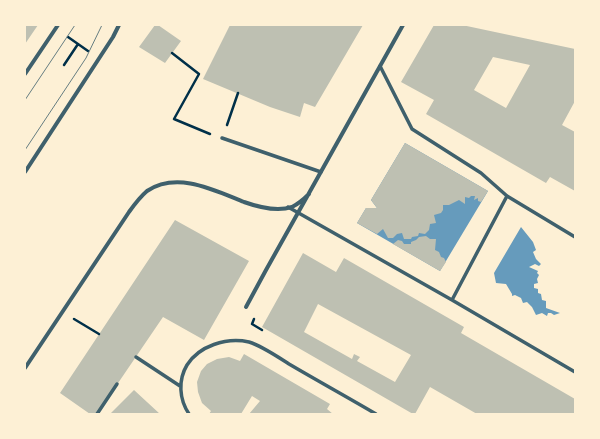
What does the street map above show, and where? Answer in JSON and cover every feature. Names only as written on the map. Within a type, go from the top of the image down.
[{"type":"street","points":[[25,172],[118,25]]},
{"type":"street","points":[[246,307],[403,25]]},
{"type":"street","points":[[25,74],[56,27]]},
{"type":"street","points":[[380,66],[412,129],[481,173],[507,196],[575,238]]},
{"type":"street","points":[[222,138],[321,172]]},
{"type":"street","points":[[25,368],[129,212],[146,192],[154,187],[167,183],[195,184],[251,204],[265,208],[281,209],[292,207],[309,194]]},
{"type":"street","points":[[452,300],[507,196]]},
{"type":"street","points":[[288,207],[575,372]]},
{"type":"street","points":[[189,414],[181,399],[180,386],[184,371],[192,357],[206,347],[236,341],[249,342],[376,414]]},
{"type":"street","points":[[136,356],[180,386]]},
{"type":"street","points":[[97,414],[117,384]]},
{"type":"path","points":[[56,27],[98,58]]},
{"type":"path","points":[[64,65],[78,44]]},
{"type":"path","points":[[172,53],[199,74],[174,119],[222,138]]},
{"type":"path","points":[[226,126],[238,94]]},
{"type":"path","points":[[62,311],[99,334]]},
{"type":"path","points":[[257,314],[252,324],[264,332]]},
{"type":"water","points":[[405,143],[488,191],[440,271],[357,223],[366,208],[377,208],[371,200]]},
{"type":"water","points":[[521,227],[533,242],[536,250],[533,252],[536,259],[541,264],[539,266],[535,264],[529,267],[538,271],[537,273],[539,275],[537,279],[538,283],[534,284],[534,288],[538,289],[538,293],[541,294],[542,300],[546,301],[546,308],[560,313],[554,315],[548,313],[547,316],[542,313],[536,315],[532,307],[527,302],[523,303],[521,298],[515,295],[512,296],[506,284],[496,283],[494,273]]},
{"type":"building","points":[[25,25],[38,25],[25,44]]},
{"type":"building","points":[[155,25],[158,25],[181,41],[165,63],[139,47]]},
{"type":"building","points":[[230,25],[363,25],[315,107],[304,103],[300,117],[270,107],[203,79]]},
{"type":"building","points":[[434,25],[462,25],[575,49],[575,101],[562,125],[575,132],[575,191],[550,177],[546,183],[426,114],[434,100],[401,82]],"holes":[[[493,57],[530,65],[506,108],[474,90]]]},
{"type":"building","points":[[405,143],[488,191],[481,202],[478,201],[478,198],[474,200],[475,196],[471,196],[469,198],[465,197],[465,204],[459,200],[449,205],[443,205],[443,210],[441,213],[434,215],[436,223],[430,224],[429,230],[425,234],[419,233],[418,236],[412,237],[411,239],[404,239],[402,233],[397,234],[393,238],[388,238],[383,229],[377,234],[357,223],[366,208],[377,208],[371,200]]},
{"type":"building","points":[[175,220],[249,261],[204,340],[163,317],[97,414],[90,414],[60,393]]},
{"type":"building","points":[[426,236],[430,239],[436,239],[435,250],[439,252],[441,257],[444,258],[446,262],[440,271],[393,244],[398,240],[402,241],[404,244],[411,244],[411,242],[419,237]]},
{"type":"building","points":[[303,253],[336,272],[344,258],[464,327],[461,333],[575,399],[575,414],[477,414],[430,387],[415,414],[413,414],[262,327]],"holes":[[[318,304],[411,355],[395,382],[357,361],[360,357],[354,354],[352,359],[304,332]]]},
{"type":"building","points":[[244,354],[330,404],[327,409],[333,414],[249,414],[260,401],[252,396],[241,414],[209,414],[211,411],[202,403],[198,392],[197,382],[201,371],[207,364],[217,359],[229,357],[240,361]]},
{"type":"building","points":[[134,390],[160,414],[110,414]]},
{"type":"tram line","points":[[25,100],[75,25]]},
{"type":"tram line","points":[[25,150],[86,58],[102,25]]}]
